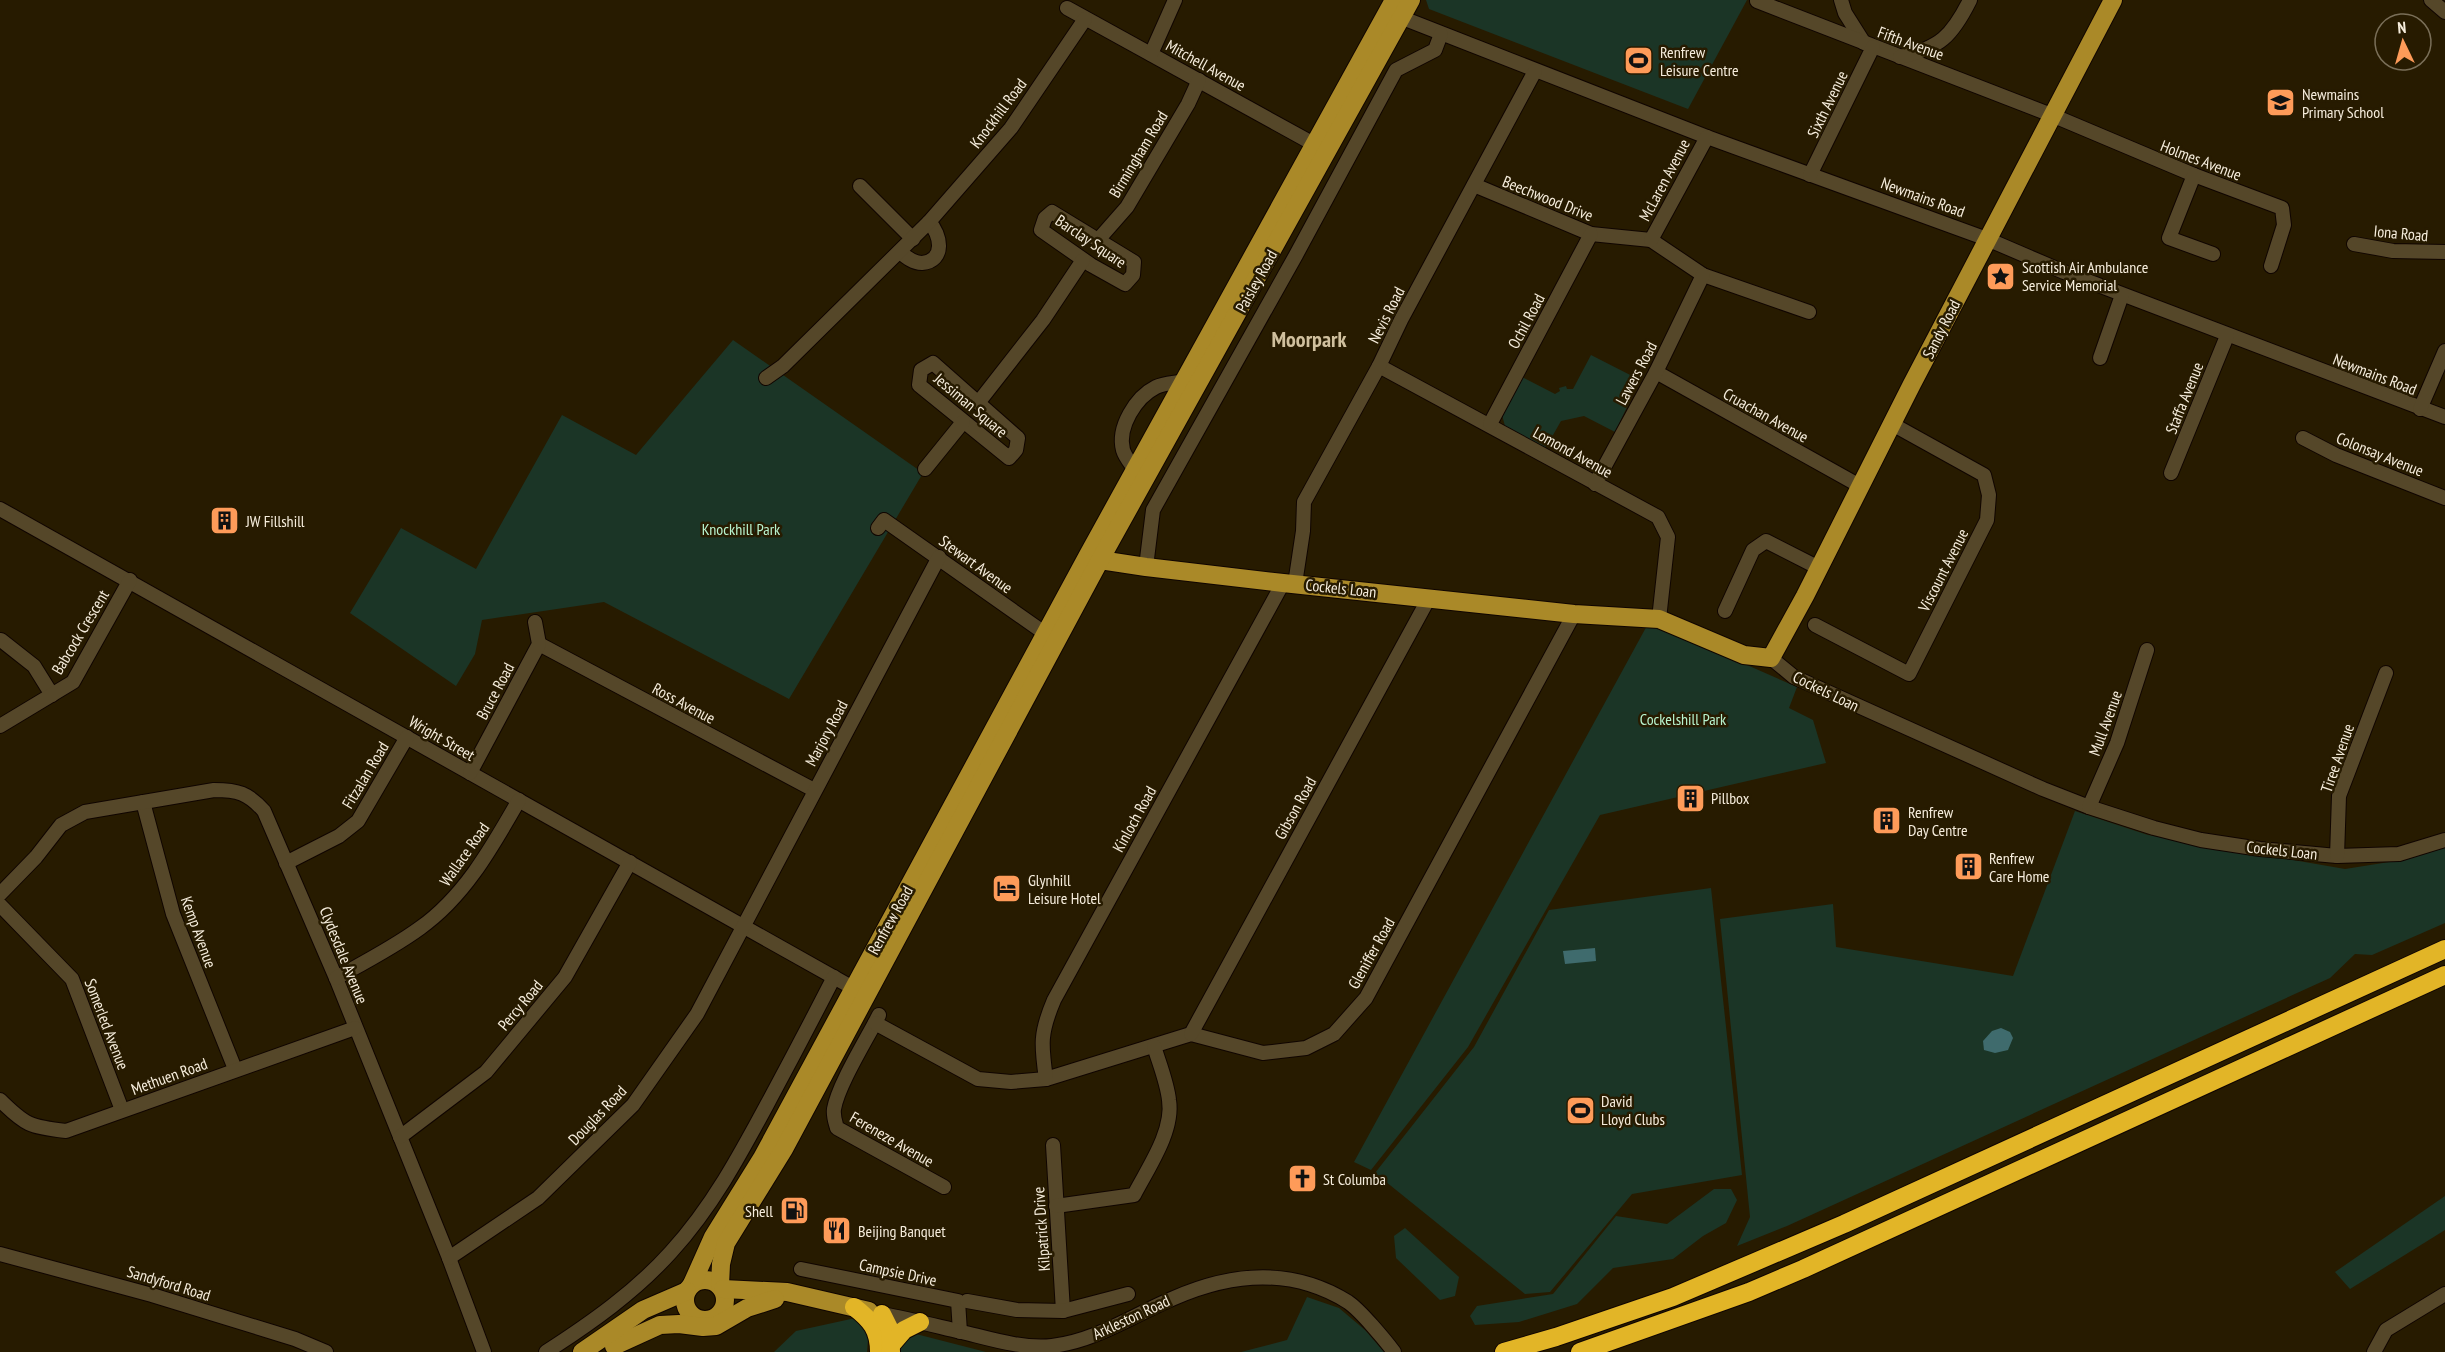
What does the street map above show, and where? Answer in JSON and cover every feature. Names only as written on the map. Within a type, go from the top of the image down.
[{"type":"highway","points":[[1504,1352],[1556,1337],[1673,1297],[1834,1229],[2445,949]]},
{"type":"highway","points":[[1580,1352],[1739,1295],[1813,1264],[2445,975]]},
{"type":"highway","points":[[854,1307],[867,1317],[887,1350]]},
{"type":"highway","points":[[882,1314],[888,1325],[887,1350]]},
{"type":"highway","points":[[887,1350],[904,1330],[920,1322]]},
{"type":"main road","name":"Paisley Road","points":[[1094,557],[1321,148],[1394,10],[1411,0]]},
{"type":"main road","name":"Sandy Road","points":[[1771,658],[2113,0]]},
{"type":"main road","name":"Paisley Road","points":[[1094,557],[1135,470],[1184,381],[1321,148]]},
{"type":"main road","name":"Cockels Loan","points":[[1094,557],[1146,567],[1289,583],[1574,614],[1659,619],[1744,655],[1771,658]]},
{"type":"main road","name":"Renfrew Road","points":[[689,1287],[713,1237],[860,992],[1094,557]]},
{"type":"main road","name":"Renfrew Road","points":[[721,1287],[722,1255],[726,1243],[784,1149],[860,992]]},
{"type":"main road","points":[[582,1352],[643,1310],[706,1279],[721,1287],[726,1300],[722,1312],[708,1320],[692,1315],[664,1316],[644,1323],[609,1349]]},
{"type":"main road","points":[[689,1287],[685,1304],[692,1315]]},
{"type":"main road","name":"Arkleston Road","points":[[721,1287],[787,1292],[882,1314]]},
{"type":"main road","name":"Arkleston Road","points":[[722,1312],[751,1301],[809,1297]]},
{"type":"main road","points":[[609,1349],[660,1325],[716,1326],[747,1308],[775,1299]]},
{"type":"street","points":[[1151,54],[1175,0]]},
{"type":"street","points":[[1841,0],[1845,13],[1868,45]]},
{"type":"street","points":[[1900,57],[1921,52],[1942,41],[1960,21],[1970,0]]},
{"type":"street","points":[[2431,0],[2445,12]]},
{"type":"street","name":"Fifth Avenue","points":[[1757,1],[2054,116]]},
{"type":"street","name":"Mitchell Avenue","points":[[1067,8],[1321,148]]},
{"type":"street","name":"Newmains Road","points":[[1394,10],[1441,34],[1535,71],[1707,137],[1987,239],[2227,336],[2445,417]]},
{"type":"street","name":"Knockhill Road","points":[[766,378],[783,366],[929,222],[1011,128],[1085,19]]},
{"type":"street","name":"Paisley Road","points":[[1146,567],[1153,510],[1296,255],[1396,70],[1435,50],[1441,34]]},
{"type":"street","name":"Sixth Avenue","points":[[1810,175],[1868,45]]},
{"type":"street","name":"Nevis Road","points":[[1289,583],[1304,502],[1379,366],[1535,71]]},
{"type":"street","name":"Birmingham Road","points":[[925,469],[1043,320],[1097,240],[1127,207],[1188,104],[1199,80]]},
{"type":"street","name":"Holmes Avenue","points":[[2054,116],[2193,175],[2282,208],[2284,225],[2271,266]]},
{"type":"street","name":"McLaren Avenue","points":[[1651,240],[1707,137]]},
{"type":"street","points":[[2193,175],[2169,238],[2213,254]]},
{"type":"street","name":"Beechwood Drive","points":[[1474,185],[1591,234],[1651,240],[1703,275],[1809,312]]},
{"type":"street","points":[[860,186],[913,239]]},
{"type":"street","name":"Barclay Square","points":[[1052,212],[1097,240],[1134,262],[1133,275],[1125,284],[1084,260],[1041,230],[1045,218],[1052,212]]},
{"type":"street","points":[[900,252],[912,261],[922,263],[932,259],[939,252],[937,230],[929,222]]},
{"type":"street","name":"Ochil Road","points":[[1490,424],[1591,234]]},
{"type":"street","name":"Iona Road","points":[[2354,244],[2393,251],[2445,252]]},
{"type":"street","name":"Lawers Road","points":[[1595,484],[1656,372],[1703,275]]},
{"type":"street","points":[[2100,357],[2122,295]]},
{"type":"street","name":"Staffa Avenue","points":[[2171,473],[2227,336]]},
{"type":"street","points":[[2420,409],[2445,351]]},
{"type":"street","name":"Jessiman Square","points":[[933,363],[978,403],[1018,438],[1016,450],[1009,458],[919,385],[921,370],[933,363]]},
{"type":"street","name":"Lomond Avenue","points":[[1379,366],[1490,424],[1658,517],[1668,537],[1659,619]]},
{"type":"street","name":"Cruachan Avenue","points":[[1656,372],[1860,486]]},
{"type":"street","points":[[1135,470],[1124,453],[1122,442],[1135,405],[1158,386],[1184,381]]},
{"type":"street","name":"Viscount Avenue","points":[[1815,625],[1909,674],[1987,520],[1989,495],[1984,475],[1892,424]]},
{"type":"street","name":"Colonsay Avenue","points":[[2303,438],[2336,455],[2445,498]]},
{"type":"street","name":"Wright Street","points":[[6,512],[860,992]]},
{"type":"street","name":"Stewart Avenue","points":[[878,528],[884,520],[1051,638]]},
{"type":"street","points":[[1725,611],[1754,550],[1766,541],[1819,568]]},
{"type":"street","name":"Marjory Road","points":[[742,925],[939,557]]},
{"type":"street","name":"Babcock Crescent","points":[[0,726],[73,682],[130,580]]},
{"type":"street","name":"Kinloch Road","points":[[1046,1079],[1041,1044],[1045,1021],[1054,1000],[1289,583]]},
{"type":"street","name":"Gibson Road","points":[[1191,1034],[1429,598]]},
{"type":"street","name":"Gleniffer Road","points":[[1191,1034],[1263,1053],[1306,1048],[1334,1034],[1366,998],[1574,614]]},
{"type":"street","points":[[535,622],[539,644]]},
{"type":"street","name":"Babcock Crescent","points":[[1,640],[34,666],[52,695]]},
{"type":"street","name":"Ross Avenue","points":[[539,644],[814,790]]},
{"type":"street","name":"Bruce Road","points":[[470,773],[539,644]]},
{"type":"street","name":"Mull Avenue","points":[[2089,807],[2117,743],[2148,650]]},
{"type":"street","name":"Cockels Loan","points":[[1771,658],[1794,677],[2043,789],[2154,828],[2201,840],[2260,849],[2337,856],[2399,854],[2445,840]]},
{"type":"street","name":"Tiree Avenue","points":[[2337,856],[2339,796],[2386,673]]},
{"type":"street","name":"Fitzalan Road","points":[[286,863],[339,836],[358,821],[407,737]]},
{"type":"street","name":"Clydesdale Avenue","points":[[0,894],[36,857],[60,825],[85,812],[214,790],[235,790],[254,799],[264,811],[309,911],[449,1258],[484,1352]]},
{"type":"street","name":"Wallace Road","points":[[336,978],[414,933],[451,902],[475,873],[519,800]]},
{"type":"street","name":"Kemp Avenue","points":[[143,802],[173,914],[235,1069]]},
{"type":"street","name":"Percy Road","points":[[400,1137],[486,1072],[565,977],[630,862]]},
{"type":"street","name":"Somerled Avenue","points":[[0,905],[72,979],[122,1110]]},
{"type":"street","name":"Douglas Road","points":[[449,1258],[538,1198],[633,1105],[697,1014],[742,925]]},
{"type":"street","points":[[548,1352],[602,1314],[636,1286],[671,1252],[695,1223],[724,1183],[834,977]]},
{"type":"street","name":"Fereneze Avenue","points":[[944,1187],[837,1128],[833,1118],[834,1107],[877,1019],[978,1079],[1011,1082],[1046,1079]]},
{"type":"street","name":"Methuen Road","points":[[0,1100],[21,1121],[44,1129],[66,1131],[355,1028]]},
{"type":"street","points":[[1046,1079],[1191,1034]]},
{"type":"street","points":[[1056,1206],[1134,1195],[1163,1136],[1168,1119],[1170,1101],[1154,1046]]},
{"type":"street","name":"Kilpatrick Drive","points":[[1053,1145],[1063,1311]]},
{"type":"street","name":"Sandyford Road","points":[[0,1254],[133,1290],[295,1339],[326,1352]]},
{"type":"street","name":"Campsie Drive","points":[[801,1269],[958,1301],[960,1332]]},
{"type":"street","name":"Arkleston Road","points":[[882,1314],[1030,1346],[1051,1346],[1077,1341],[1104,1331],[1175,1297],[1229,1279],[1269,1276],[1315,1287],[1349,1303],[1392,1349]]},
{"type":"street","points":[[967,1301],[1017,1310],[1063,1311],[1128,1293]]},
{"type":"street","points":[[2374,1352],[2386,1330],[2445,1294]]},
{"type":"green space","name":"Renfrew Leisure Centre","points":[[1426,0],[1747,0],[1688,109],[1429,9]]},
{"type":"green space","name":"Knockhill Park","points":[[733,340],[923,473],[789,699],[604,602],[482,620],[475,654],[456,686],[350,613],[401,528],[476,569],[562,415],[636,455]]},
{"type":"green space","points":[[1591,355],[1640,380],[1615,432],[1584,416],[1561,421],[1545,449],[1506,430],[1501,411],[1520,376],[1555,394],[1560,391],[1559,388],[1566,386],[1567,389],[1573,389]]},
{"type":"green space","name":"Cockelshill Park","points":[[1649,622],[1797,687],[1789,708],[1813,720],[1826,763],[1600,815],[1468,1047],[1371,1170],[1354,1162]]},
{"type":"green space","points":[[2075,811],[2148,835],[2345,869],[2402,860],[2445,848],[2445,923],[2372,955],[2355,954],[2330,978],[1787,1226],[1737,1246],[1750,1217],[1720,919],[1833,904],[1836,947],[2013,976]]},
{"type":"green space","name":"David Lloyd Clubs","points":[[1711,888],[1742,1175],[1632,1194],[1550,1292],[1525,1294],[1375,1173],[1474,1047],[1549,910]]},
{"type":"green space","points":[[1714,1189],[1731,1189],[1737,1200],[1726,1223],[1703,1236],[1673,1259],[1613,1268],[1577,1304],[1519,1322],[1475,1325],[1470,1316],[1477,1306],[1553,1294],[1616,1216],[1667,1224]]},
{"type":"green space","points":[[2445,1196],[2445,1230],[2350,1289],[2335,1272]]},
{"type":"green space","points":[[1405,1228],[1459,1277],[1455,1296],[1440,1300],[1396,1258],[1394,1236]]},
{"type":"green space","points":[[1307,1297],[1339,1308],[1365,1330],[1384,1352],[1241,1352],[1287,1340]]},
{"type":"green space","points":[[860,1317],[869,1328],[867,1352],[774,1352],[796,1331]]},
{"type":"green space","points":[[916,1334],[986,1352],[901,1352],[899,1345]]},
{"type":"water","points":[[1595,948],[1596,961],[1565,964],[1563,951]]},
{"type":"water","points":[[2001,1028],[2010,1032],[2013,1038],[2008,1050],[1995,1053],[1984,1050],[1983,1041],[1992,1031]]},
{"type":"place","name":"Renfrew Leisure Centre","points":[[1639,61]]},
{"type":"place","name":"Newmains Primary School","points":[[2281,103]]},
{"type":"place","name":"Scottish Air Ambulance Service Memorial","points":[[2001,276]]},
{"type":"place","name":"JW Fillshill","points":[[225,521]]},
{"type":"place","name":"Pillbox","points":[[1690,798]]},
{"type":"place","name":"Renfrew Day Centre","points":[[1887,821]]},
{"type":"place","name":"Renfrew Care Home","points":[[1968,867]]},
{"type":"place","name":"Glynhill Leisure Hotel","points":[[1007,889]]},
{"type":"place","name":"David Lloyd Clubs","points":[[1580,1110]]},
{"type":"place","name":"St Columba","points":[[1302,1179]]},
{"type":"place","name":"Shell","points":[[794,1211]]},
{"type":"place","name":"Beijing Banquet","points":[[837,1231]]},
{"type":"district","name":"Moorpark","points":[[1309,339]]}]
